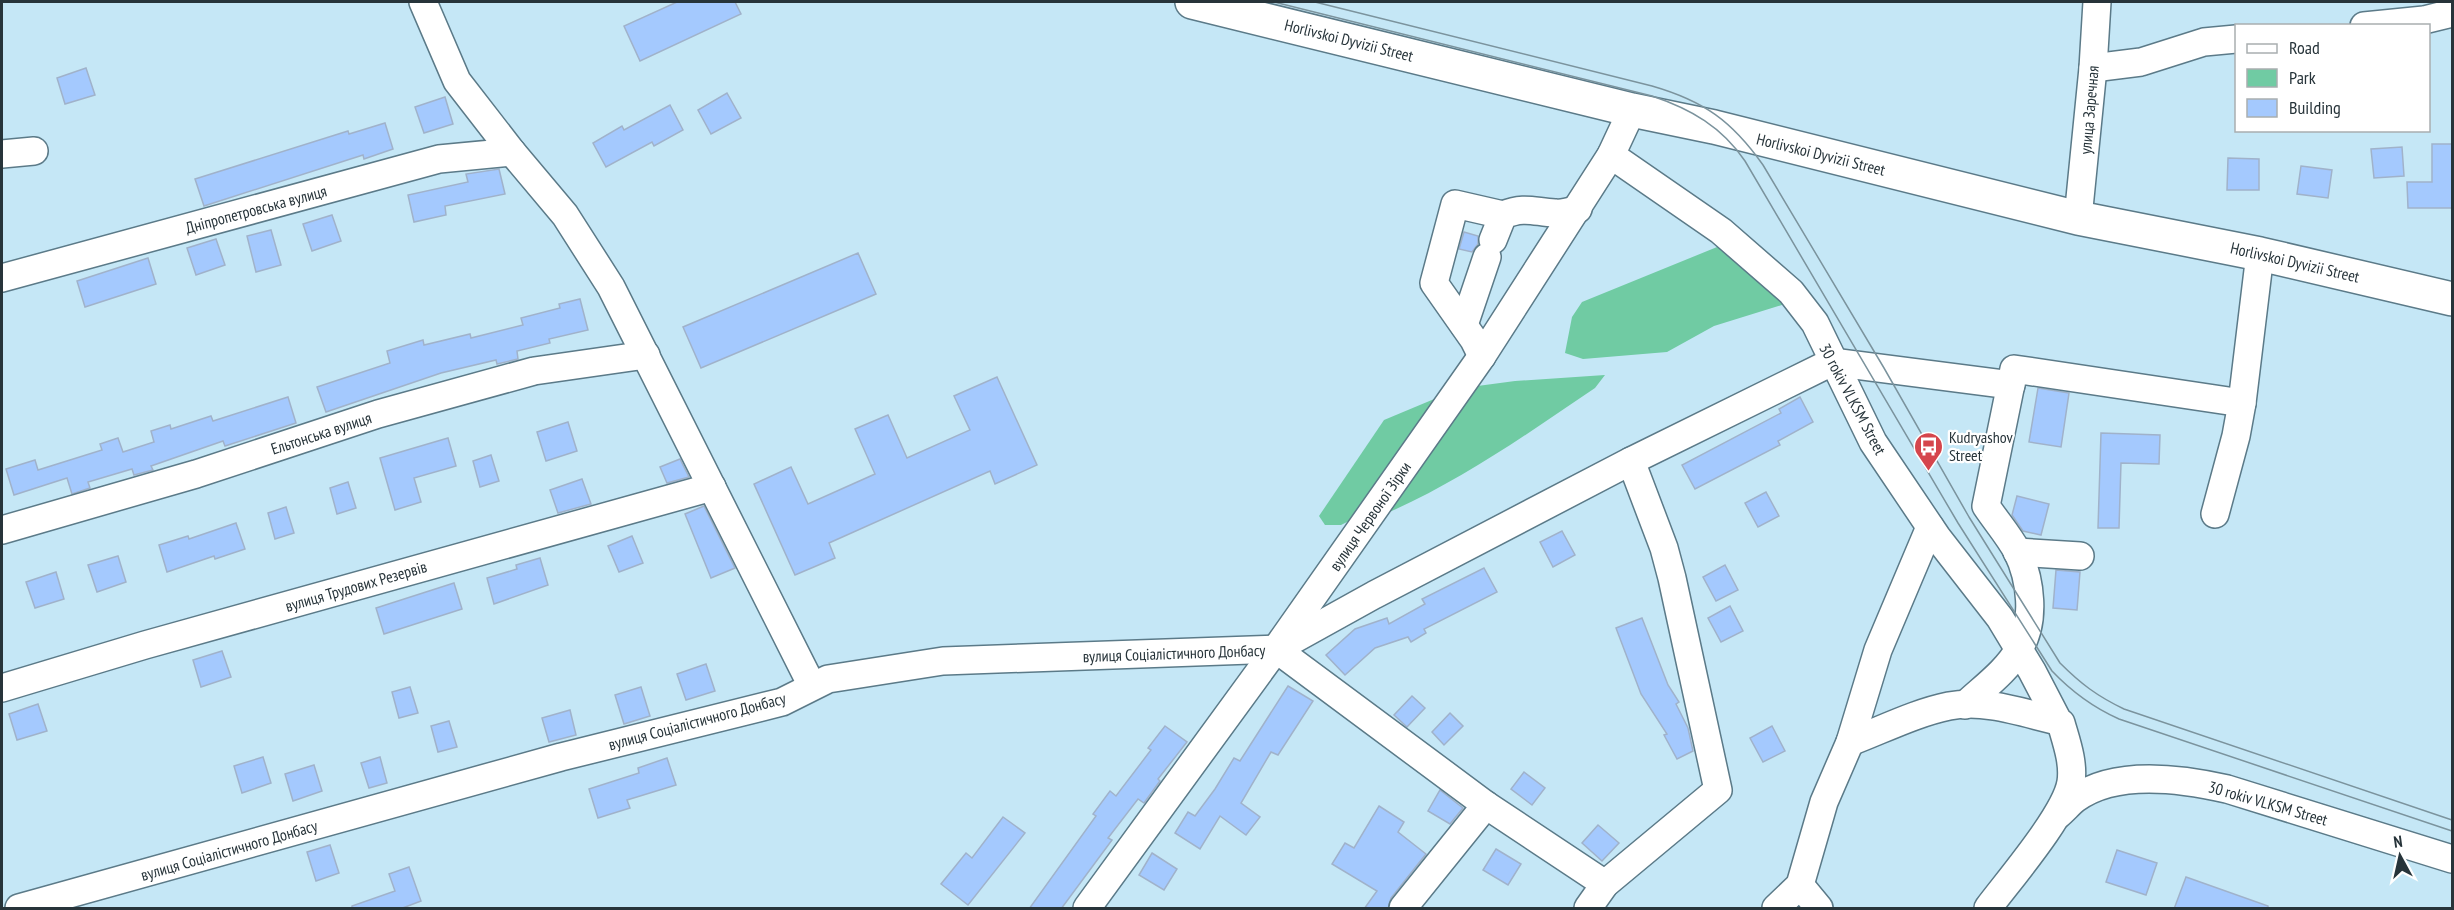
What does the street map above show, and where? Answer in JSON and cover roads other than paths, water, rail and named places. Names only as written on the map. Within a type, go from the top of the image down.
[{"type":"main road","name":"Horlivskoi Dyvizii Street","points":[[1192,2],[1632,110],[1714,127],[2078,218],[2260,254],[2452,298]]},
{"type":"street","points":[[423,2],[457,81],[565,215],[611,287],[812,687]]},
{"type":"street","name":"улица Заречная","points":[[2078,218],[2097,2]]},
{"type":"street","points":[[2384,24],[2424,20],[2452,13]]},
{"type":"street","points":[[2093,68],[2141,62],[2204,42],[2235,39]]},
{"type":"street","name":"вулиця Червоної Зірки","points":[[1087,909],[1276,649],[1482,356],[1611,155],[1632,110]]},
{"type":"street","points":[[2,154],[34,151]]},
{"type":"street","name":"Дніпропетровська вулиця","points":[[2,278],[439,159],[512,152]]},
{"type":"street","name":"30 rokiv VLKSM Street","points":[[1611,155],[1721,231],[1791,292],[1815,323],[1832,362],[1873,442],[1930,527],[2000,618],[2020,649],[2059,722],[2071,765],[2071,782],[2054,819]]},
{"type":"street","points":[[1482,356],[1434,283],[1455,204],[1503,215],[1521,209],[1555,213],[1578,209]]},
{"type":"street","points":[[1464,326],[1503,215]]},
{"type":"street","points":[[2215,514],[2233,449],[2242,403],[2260,254]]},
{"type":"street","name":"Ельтонська вулиця","points":[[2,530],[196,474],[378,414],[534,371],[646,355]]},
{"type":"street","points":[[1276,649],[1374,595],[1631,461],[1832,362],[2011,385]]},
{"type":"street","points":[[1965,705],[2004,668],[2020,649],[2026,632],[2030,599],[2017,552],[1986,506],[2014,369],[2242,403]]},
{"type":"street","points":[[1588,909],[1605,884],[1718,790],[1672,578],[1664,548],[1631,461]]},
{"type":"street","name":"вулиця Трудових Резервів","points":[[2,688],[145,645],[712,487]]},
{"type":"street","points":[[1776,909],[1800,885],[1824,802],[1850,742],[1878,650],[1930,527]]},
{"type":"street","points":[[2017,552],[2080,556]]},
{"type":"street","name":"вулиця Соціалістичного Донбасу","points":[[19,909],[561,757],[782,702],[828,679],[943,661],[1276,649],[1486,805],[1605,884]]},
{"type":"street","points":[[1850,742],[1950,706],[2000,707],[2059,722]]},
{"type":"street","name":"30 rokiv VLKSM Street","points":[[2054,819],[2076,798],[2113,784],[2139,780],[2195,782],[2227,789],[2452,859]]},
{"type":"street","points":[[1403,909],[1486,805]]},
{"type":"street","points":[[1998,906],[2054,819]]},
{"type":"street","points":[[1800,885],[1819,909]]},
{"type":"tram line","points":[[1274,2],[1652,96],[1692,113],[1716,129],[1745,161],[1958,523],[2052,671],[2060,679],[2091,704],[2119,719],[2452,831]]},
{"type":"tram line","points":[[1315,2],[1652,86],[1687,98],[1715,115],[1740,136],[1763,165],[1884,368],[1969,517],[2060,663],[2097,694],[2124,709],[2452,820]]},
{"type":"place","name":"Kudryashov Street","points":[[1928,472]]}]
